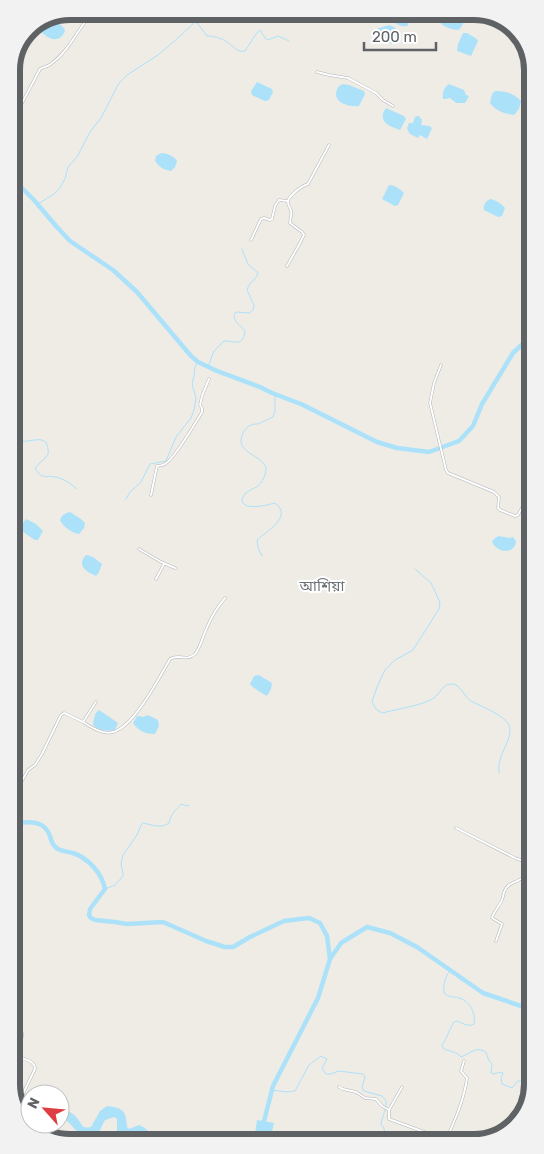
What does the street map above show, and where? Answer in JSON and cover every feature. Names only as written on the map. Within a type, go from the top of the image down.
[{"type":"street","points":[[20,107],[40,69],[49,66],[64,52],[86,20]]},
{"type":"street","points":[[317,72],[348,78],[376,93],[393,106]]},
{"type":"street","points":[[288,266],[304,235],[290,223],[292,212],[288,201],[294,192],[308,184],[329,145]]},
{"type":"street","points":[[251,240],[261,219],[272,219],[275,206],[279,200],[288,201]]},
{"type":"street","points":[[441,365],[434,383],[430,404],[446,470],[448,473],[494,492],[499,496],[498,508],[500,510],[518,516],[524,504]]},
{"type":"street","points":[[151,495],[157,466],[164,464],[170,459],[202,412],[200,406],[202,396],[209,379]]},
{"type":"street","points":[[139,549],[164,564],[175,568]]},
{"type":"street","points":[[156,579],[164,564]]},
{"type":"street","points":[[20,784],[28,770],[35,765],[42,754],[61,715],[64,713],[99,730],[111,733],[129,722],[144,703],[170,659],[176,656],[188,658],[195,655],[214,611],[225,598]]},
{"type":"street","points":[[83,722],[96,702]]},
{"type":"street","points":[[456,828],[524,861]]},
{"type":"street","points":[[496,941],[502,924],[492,918],[492,916],[502,899],[504,890],[509,884],[524,877]]},
{"type":"street","points":[[20,1032],[22,1037],[20,1043]]},
{"type":"street","points":[[20,1057],[33,1063],[35,1066],[22,1096]]},
{"type":"street","points":[[449,1134],[466,1090],[467,1078],[461,1071],[464,1061]]},
{"type":"street","points":[[339,1087],[343,1090],[356,1092],[365,1098],[376,1099],[383,1107],[389,1110]]},
{"type":"street","points":[[402,1087],[389,1110],[390,1119],[430,1134]]},
{"type":"water","points":[[390,20],[410,20],[407,26]]},
{"type":"water","points":[[464,20],[459,30],[448,28],[439,21]]},
{"type":"water","points":[[57,22],[65,30],[63,35],[57,39],[49,38],[40,30]]},
{"type":"water","points":[[389,25],[399,32],[397,39],[392,44],[373,34],[376,29]]},
{"type":"water","points":[[463,33],[467,33],[478,41],[471,56],[457,51]]},
{"type":"water","points":[[257,82],[272,89],[273,92],[269,100],[265,101],[252,95],[251,91]]},
{"type":"water","points":[[343,84],[364,91],[365,94],[359,106],[348,105],[338,100],[337,90]]},
{"type":"water","points":[[449,84],[464,90],[466,95],[469,96],[465,103],[456,103],[450,98],[443,99],[444,90]]},
{"type":"water","points":[[495,91],[509,93],[521,101],[519,109],[514,115],[501,112],[490,103],[492,94]]},
{"type":"water","points":[[386,108],[404,116],[406,119],[400,130],[391,127],[383,120]]},
{"type":"water","points":[[417,116],[422,120],[421,125],[432,128],[427,139],[420,135],[418,138],[408,131],[409,123],[413,123]]},
{"type":"water","points":[[161,153],[170,155],[177,161],[171,171],[162,168],[155,161],[156,156]]},
{"type":"water","points":[[389,185],[404,193],[398,205],[395,206],[382,199]]},
{"type":"water","points":[[491,199],[499,202],[505,208],[502,216],[498,217],[484,210],[485,203]]},
{"type":"water","points":[[70,512],[85,523],[84,528],[79,534],[68,529],[60,520],[64,514]]},
{"type":"water","points":[[26,519],[36,524],[43,531],[38,540],[20,530]]},
{"type":"water","points":[[498,536],[513,537],[516,541],[513,549],[506,551],[494,546],[492,542]]},
{"type":"water","points":[[86,555],[93,557],[102,564],[96,576],[82,565]]},
{"type":"water","points":[[259,675],[272,683],[267,696],[250,684],[254,676]]},
{"type":"water","points":[[99,710],[118,723],[115,730],[103,730],[93,725],[95,714]]},
{"type":"water","points":[[148,715],[158,720],[159,726],[155,734],[142,731],[133,723],[137,716],[143,717]]},
{"type":"water","points":[[107,1106],[123,1111],[129,1129],[139,1125],[151,1134],[119,1134],[117,1131],[117,1119],[114,1117],[105,1120],[99,1132],[81,1134],[70,1124],[70,1112],[75,1115],[84,1127],[91,1127],[100,1111]]},
{"type":"water","points":[[257,1120],[274,1123],[272,1134],[255,1134]]},
{"type":"waterway","points":[[38,204],[59,189],[65,179],[68,167],[77,157],[90,132],[101,118],[119,83],[127,75],[158,55],[196,20]]},
{"type":"waterway","points":[[195,22],[207,36],[222,39],[240,51],[245,51],[260,30],[268,40],[278,36],[289,41]]},
{"type":"waterway","points":[[20,186],[70,241],[113,270],[137,292],[198,362],[301,404],[377,442],[397,448],[429,452],[459,441],[473,426],[482,404],[513,353],[524,343]]},
{"type":"waterway","points":[[208,367],[214,351],[224,341],[238,342],[244,336],[245,331],[235,320],[234,315],[236,312],[249,313],[253,310],[254,305],[247,290],[258,273],[248,264],[242,249]]},
{"type":"waterway","points":[[126,499],[130,492],[141,482],[150,464],[166,461],[176,437],[191,418],[196,398],[192,384],[195,367],[198,362]]},
{"type":"waterway","points":[[262,556],[257,540],[280,519],[280,508],[275,503],[252,507],[247,506],[242,501],[246,493],[261,483],[266,469],[261,460],[242,446],[241,440],[245,429],[249,426],[273,417],[275,394]]},
{"type":"waterway","points":[[20,441],[40,440],[46,443],[48,455],[35,468],[37,472],[44,476],[61,479],[77,489]]},
{"type":"waterway","points":[[415,569],[431,583],[440,602],[439,609],[413,650],[395,660],[385,670],[372,702],[376,709],[382,713],[422,703],[434,698],[448,684],[454,684],[468,699],[500,716],[509,725],[510,734],[501,755],[499,773]]},
{"type":"waterway","points":[[105,889],[115,885],[123,876],[121,864],[123,855],[137,835],[141,825],[143,823],[157,826],[166,825],[169,823],[174,812],[182,804],[189,805]]},
{"type":"waterway","points":[[20,823],[40,824],[47,831],[56,848],[79,855],[98,872],[105,889],[90,909],[89,915],[95,920],[127,924],[163,922],[206,941],[225,947],[233,947],[284,921],[309,918],[320,923],[327,936],[330,959]]},
{"type":"waterway","points":[[263,1125],[273,1086],[318,998],[330,959],[341,943],[367,927],[390,933],[417,947],[483,993],[524,1007]]},
{"type":"waterway","points":[[450,970],[445,981],[444,993],[448,996],[459,998],[469,1005],[474,1016],[474,1024],[454,1022],[442,1045],[443,1048],[461,1057],[473,1051],[482,1050],[486,1052],[492,1064],[491,1073],[502,1072],[502,1084],[512,1088],[518,1081],[524,1081]]},
{"type":"waterway","points":[[272,1090],[295,1091],[309,1065],[321,1056],[327,1059],[322,1068],[326,1074],[339,1071],[363,1074],[365,1077],[362,1087],[364,1091],[382,1096],[386,1101],[381,1124],[384,1128],[384,1134]]},
{"type":"district","name":"আশিয়া","points":[[322,586]]}]
